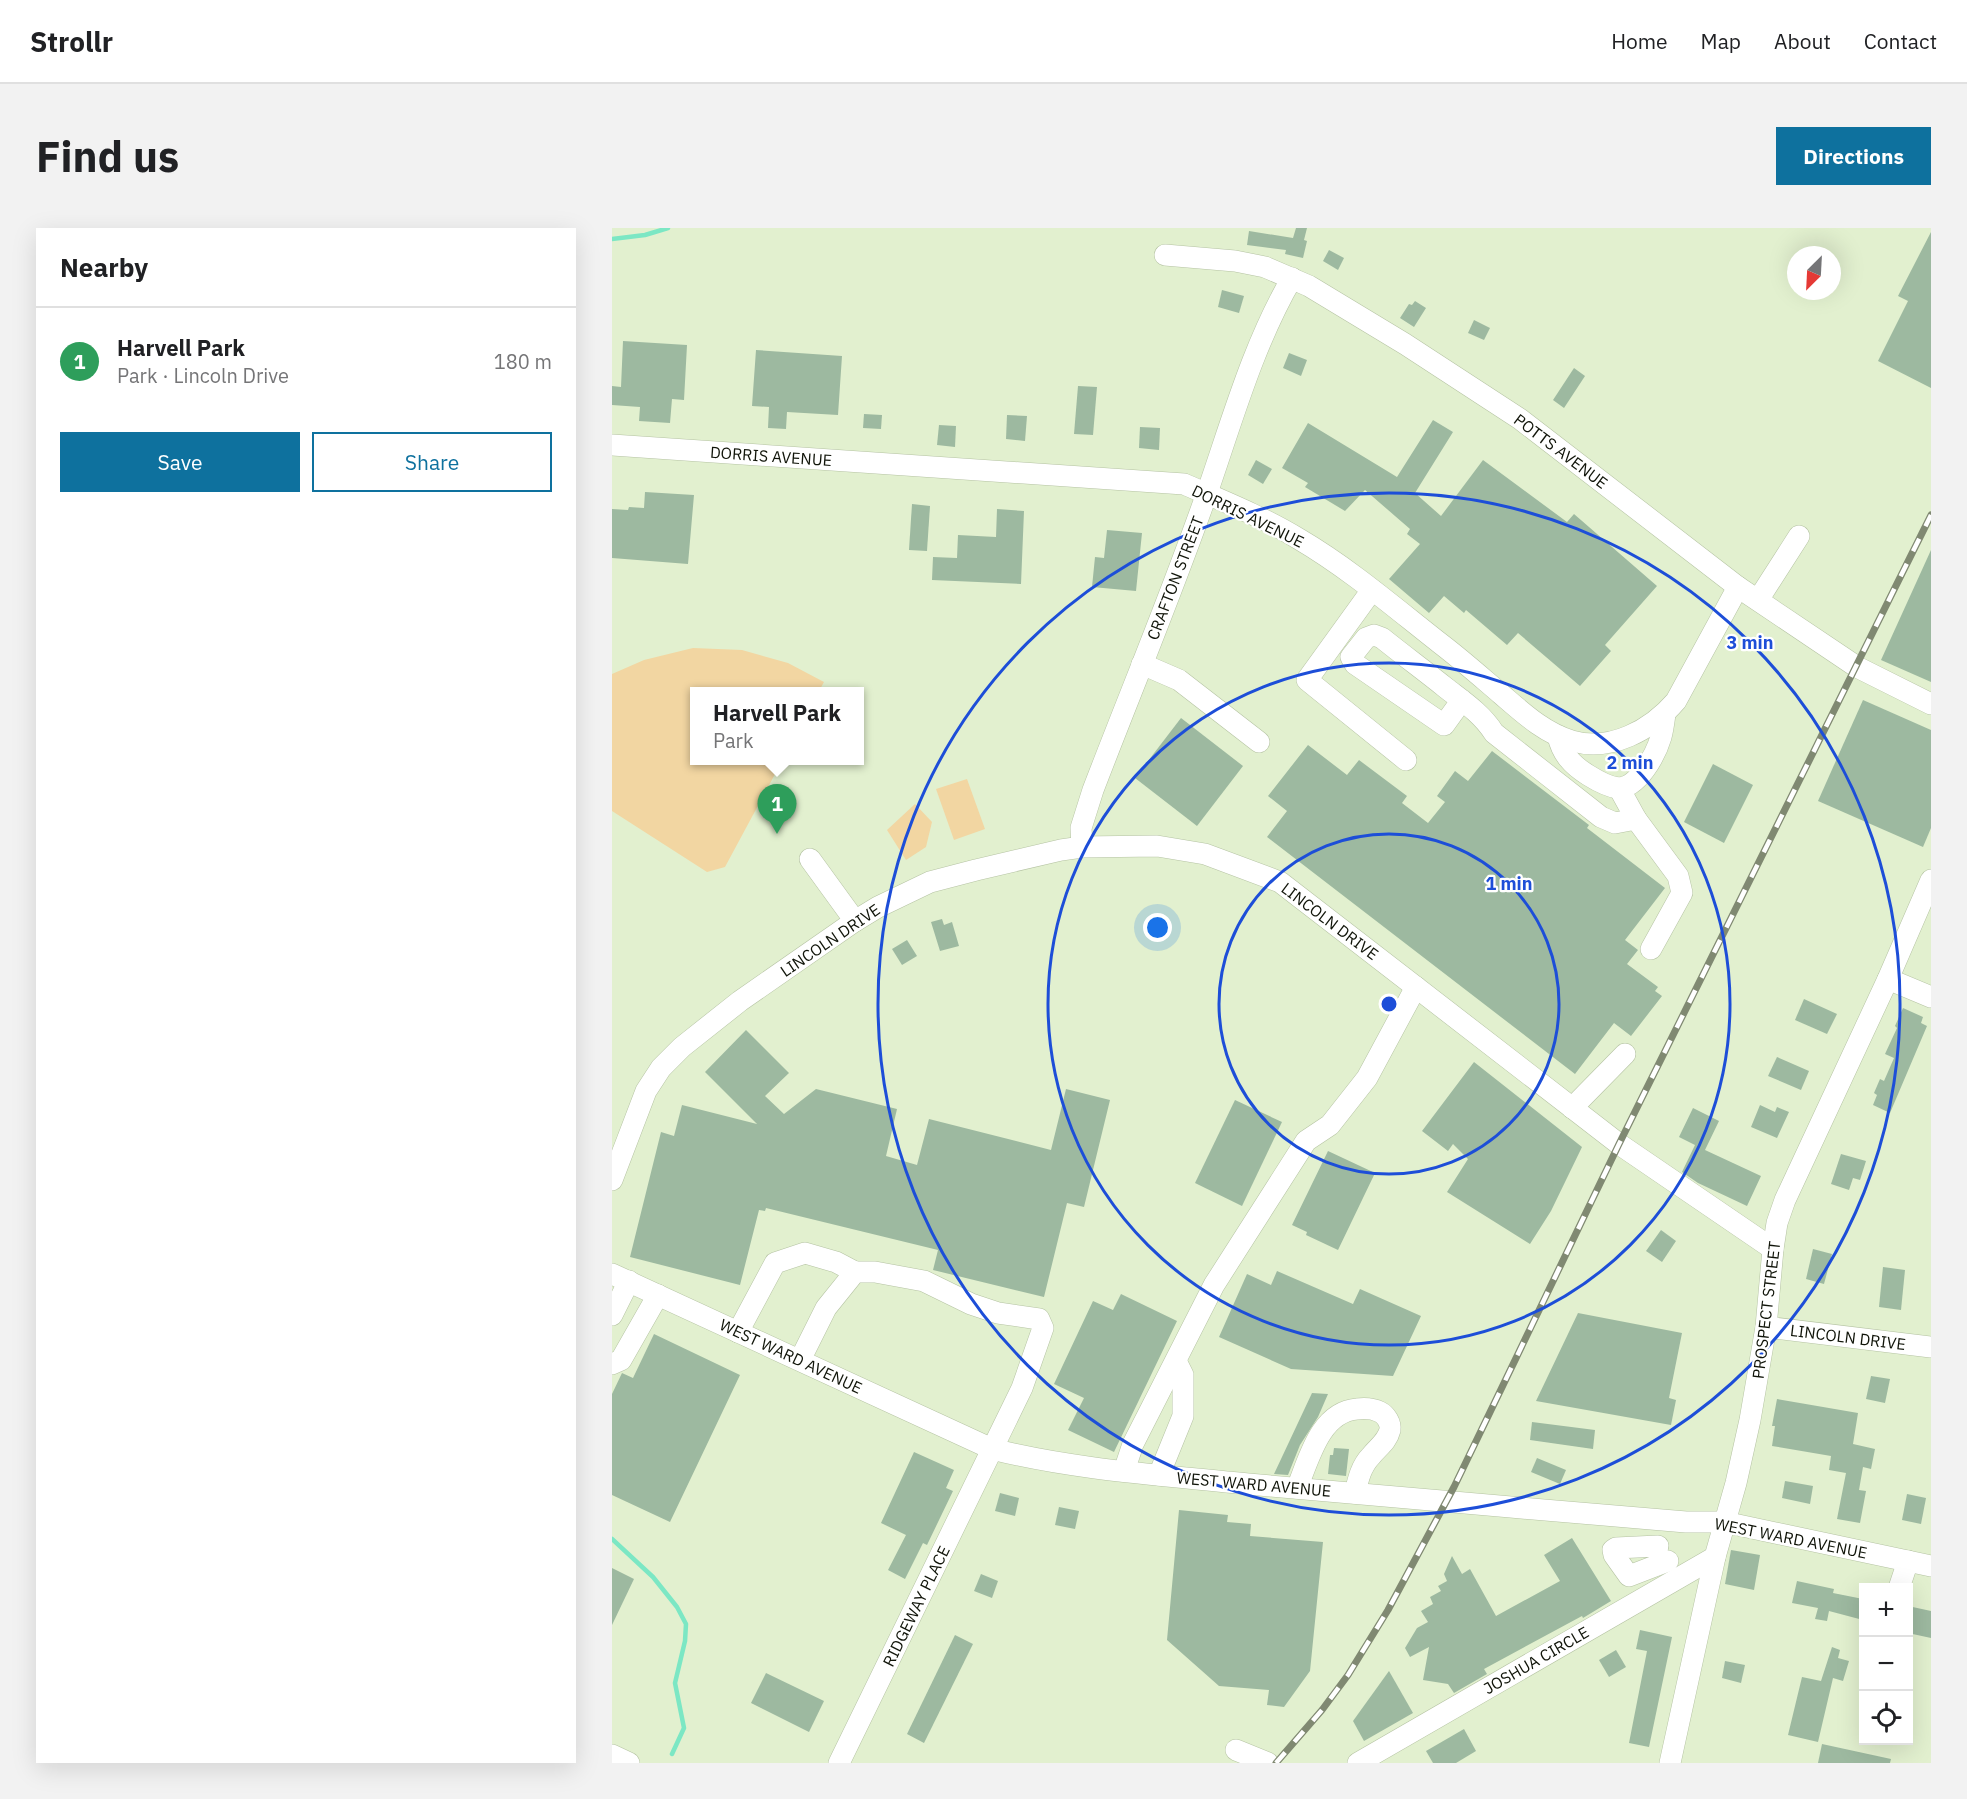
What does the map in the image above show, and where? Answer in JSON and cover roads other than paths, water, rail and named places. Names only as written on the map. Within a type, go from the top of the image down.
[{"type":"street","name":"POTTS AVENUE","points":[[1165,255],[1235,261],[1265,267],[1292,278],[1405,344],[1520,419],[1758,600],[1857,667],[1931,704]]},
{"type":"street","name":"CRAFTON STREET","points":[[1082,847],[1081,828],[1087,809],[1207,494],[1228,426],[1249,370],[1292,278]]},
{"type":"street","name":"DORRIS AVENUE","points":[[612,445],[1184,484],[1250,513],[1299,539],[1372,590],[1462,660],[1533,722],[1573,742],[1592,744],[1625,738],[1646,728],[1665,714],[1676,701],[1738,586]]},
{"type":"street","points":[[1758,600],[1799,536]]},
{"type":"street","points":[[1372,590],[1350,639],[1307,680],[1406,760]]},
{"type":"street","points":[[1350,639],[1374,635],[1382,638],[1485,718],[1494,733],[1601,817],[1615,823],[1636,819]]},
{"type":"street","points":[[1350,639],[1351,657],[1354,664],[1444,725],[1462,700]]},
{"type":"street","points":[[1142,664],[1179,680],[1259,742]]},
{"type":"street","points":[[1619,788],[1634,782],[1650,763],[1661,737],[1665,714]]},
{"type":"street","points":[[1558,736],[1561,750],[1576,767],[1589,776],[1619,788],[1636,819],[1678,876],[1682,892],[1651,949]]},
{"type":"street","name":"LINCOLN DRIVE","points":[[612,1180],[646,1091],[661,1068],[682,1047],[740,1001],[855,921],[878,907],[930,882],[1050,852],[1082,847],[1157,846],[1205,854],[1280,882],[1619,1144],[1773,1249]]},
{"type":"street","points":[[810,859],[855,921]]},
{"type":"street","name":"PROSPECT STREET","points":[[1676,1762],[1715,1557],[1736,1483],[1750,1420],[1766,1326],[1773,1249],[1778,1222],[1785,1200],[1931,879]]},
{"type":"street","points":[[1887,979],[1931,997]]},
{"type":"street","points":[[1124,1471],[1133,1444],[1214,1285],[1306,1141],[1330,1125],[1366,1078],[1416,987]]},
{"type":"street","points":[[1572,1108],[1625,1054]]},
{"type":"street","points":[[738,1332],[775,1263],[805,1253],[836,1262],[855,1272],[826,1308],[800,1360]]},
{"type":"street","name":"RIDGEWAY PLACE","points":[[839,1763],[1022,1388],[1043,1328],[1039,1319],[998,1313],[971,1304],[924,1281],[875,1272],[855,1272]]},
{"type":"street","points":[[612,1315],[620,1278]]},
{"type":"street","name":"WEST WARD AVENUE","points":[[620,1278],[992,1449],[1074,1467],[1656,1519],[1724,1522],[1931,1566]]},
{"type":"street","points":[[612,1364],[621,1360],[658,1295]]},
{"type":"street","name":"LINCOLN DRIVE","points":[[1766,1326],[1931,1347]]},
{"type":"street","points":[[1159,1475],[1183,1416],[1184,1375],[1176,1361]]},
{"type":"street","points":[[1297,1488],[1311,1451],[1328,1422],[1348,1410],[1369,1408],[1382,1412],[1390,1428],[1386,1439],[1361,1470],[1354,1493]]},
{"type":"street","points":[[1656,1519],[1655,1541],[1668,1562]]},
{"type":"street","points":[[1636,1603],[1630,1589],[1629,1576],[1613,1550],[1616,1548],[1668,1562]]},
{"type":"street","name":"JOSHUA CIRCLE","points":[[1358,1763],[1636,1603],[1668,1562],[1715,1557]]},
{"type":"street","points":[[1900,1583],[1908,1561]]},
{"type":"street","points":[[1629,1576],[1668,1562]]},
{"type":"street","points":[[1236,1750],[1268,1763]]},
{"type":"street","points":[[612,1755],[628,1763]]},
{"type":"waterway","points":[[612,239],[645,235],[668,228]]},
{"type":"waterway","points":[[612,1539],[653,1577],[677,1607],[686,1624],[685,1641],[675,1683],[684,1728],[672,1754]]},
{"type":"railway","points":[[1276,1763],[1322,1710],[1348,1675],[1388,1610],[1454,1487],[1619,1144],[1931,515]]},
{"type":"place","name":"Harvell Park","points":[[777,834]]}]
